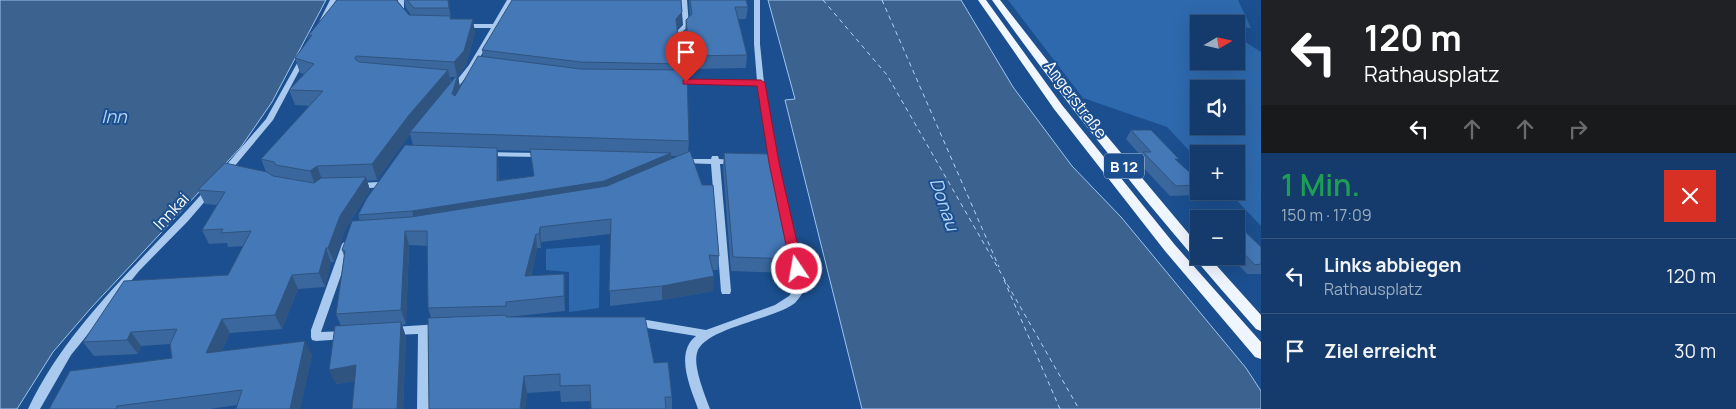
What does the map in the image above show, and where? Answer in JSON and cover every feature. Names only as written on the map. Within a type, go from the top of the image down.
[{"type":"main road","name":"Angerstraße","points":[[982,0],[1064,114],[1170,248],[1261,353]]},
{"type":"main road","name":"Angerstraße","points":[[996,0],[1069,98],[1186,242],[1261,325]]},
{"type":"street","points":[[318,30],[333,0]]},
{"type":"street","points":[[401,0],[402,9],[408,20]]},
{"type":"street","points":[[445,100],[456,80],[472,66],[510,0]]},
{"type":"street","points":[[684,0],[686,26],[680,31],[689,84]]},
{"type":"street","points":[[704,409],[695,377],[691,353],[696,343],[706,334],[764,314],[790,302],[798,294],[801,287],[769,163],[761,83],[757,0]]},
{"type":"street","points":[[456,26],[495,26]]},
{"type":"street","name":"Innkai","points":[[34,409],[67,352],[136,269],[224,177],[269,120],[308,48]]},
{"type":"street","points":[[472,66],[481,68]]},
{"type":"street","points":[[667,81],[689,84],[761,83]]},
{"type":"street","points":[[480,154],[548,155]]},
{"type":"street","points":[[669,160],[682,163],[716,160],[745,162]]},
{"type":"street","points":[[716,160],[726,291]]},
{"type":"street","points":[[349,187],[380,185]]},
{"type":"street","points":[[352,231],[316,330],[316,337],[356,334]]},
{"type":"street","points":[[626,322],[706,334]]},
{"type":"street","points":[[385,332],[452,328]]},
{"type":"street","points":[[422,409],[423,329]]},
{"type":"shaded area","points":[[1008,0],[1238,0],[1245,15],[1190,15],[1190,70],[1245,70],[1245,42],[1261,52],[1261,226],[1236,200],[1245,200],[1245,145],[1190,145],[1190,151],[1167,127],[1083,98]]},
{"type":"shaded area","points":[[1245,15],[1251,28],[1245,27]]},
{"type":"shaded area","points":[[600,245],[599,308],[569,312],[569,272],[546,270],[546,249]]},
{"type":"water","name":"Inn","points":[[0,0],[326,0],[272,102],[241,147],[91,308],[53,352],[17,409],[0,409]]},
{"type":"water","name":"Donau","points":[[768,0],[961,0],[1013,87],[1072,166],[1121,217],[1246,368],[1261,391],[1261,409],[862,409],[785,100],[795,99]]},
{"type":"building","points":[[337,0],[396,0],[409,15],[450,16],[450,19],[473,19],[464,51],[454,62],[356,56],[355,59],[359,62],[448,70],[409,115],[372,164],[317,166],[310,171],[276,165],[274,162],[261,159],[323,91],[289,90],[314,64],[295,58],[312,35],[308,36]]},
{"type":"building","points":[[407,0],[448,0],[449,8],[414,8]]},
{"type":"building","points":[[512,0],[681,0],[682,12],[676,19],[681,64],[581,62],[482,50]]},
{"type":"building","points":[[690,0],[746,0],[748,7],[735,7],[747,55],[690,56],[686,20],[692,14]]},
{"type":"building","points":[[478,56],[581,69],[683,70],[687,73],[689,141],[410,132],[458,74],[452,94],[455,96]]},
{"type":"building","points":[[1131,130],[1151,130],[1179,159],[1175,159],[1190,173],[1190,185],[1176,186],[1143,152],[1151,152]]},
{"type":"building","points":[[405,145],[497,148],[497,181],[534,176],[530,149],[671,153],[604,181],[412,211],[358,215],[367,198]]},
{"type":"building","points":[[690,151],[702,185],[713,185],[719,256],[709,255],[714,276],[662,286],[609,291],[611,219],[540,227],[539,234],[536,234],[525,276],[564,274],[564,296],[506,302],[506,306],[428,308],[427,231],[405,231],[401,310],[336,314],[345,251],[342,250],[352,221],[411,217],[607,186]]},
{"type":"building","points":[[724,153],[771,154],[791,259],[733,257]]},
{"type":"building","points":[[225,163],[267,172],[273,176],[314,183],[321,178],[366,177],[340,216],[328,248],[326,248],[319,273],[292,275],[275,315],[222,319],[206,353],[305,341],[290,409],[236,409],[242,390],[117,406],[116,409],[49,409],[70,371],[172,358],[170,344],[177,329],[131,332],[127,340],[83,342],[124,281],[228,275],[251,231],[221,233],[223,229],[202,230],[225,192],[198,190]]},
{"type":"building","points":[[1245,232],[1261,247],[1261,264],[1255,265],[1245,254]]},
{"type":"building","points":[[506,315],[506,317],[645,317],[654,363],[668,362],[672,397],[665,397],[666,409],[591,409],[590,385],[560,386],[560,374],[524,376],[520,409],[429,409],[428,318]]},
{"type":"building","points":[[401,322],[397,409],[352,409],[356,365],[329,370],[335,326]]},
{"type":"ferry route","points":[[823,0],[887,75],[1079,409]]},
{"type":"ferry route","points":[[882,0],[999,267]]},
{"type":"ferry route","points":[[1004,280],[1060,409]]},
{"type":"route","points":[[686,82],[761,83],[774,163],[797,269]]}]
